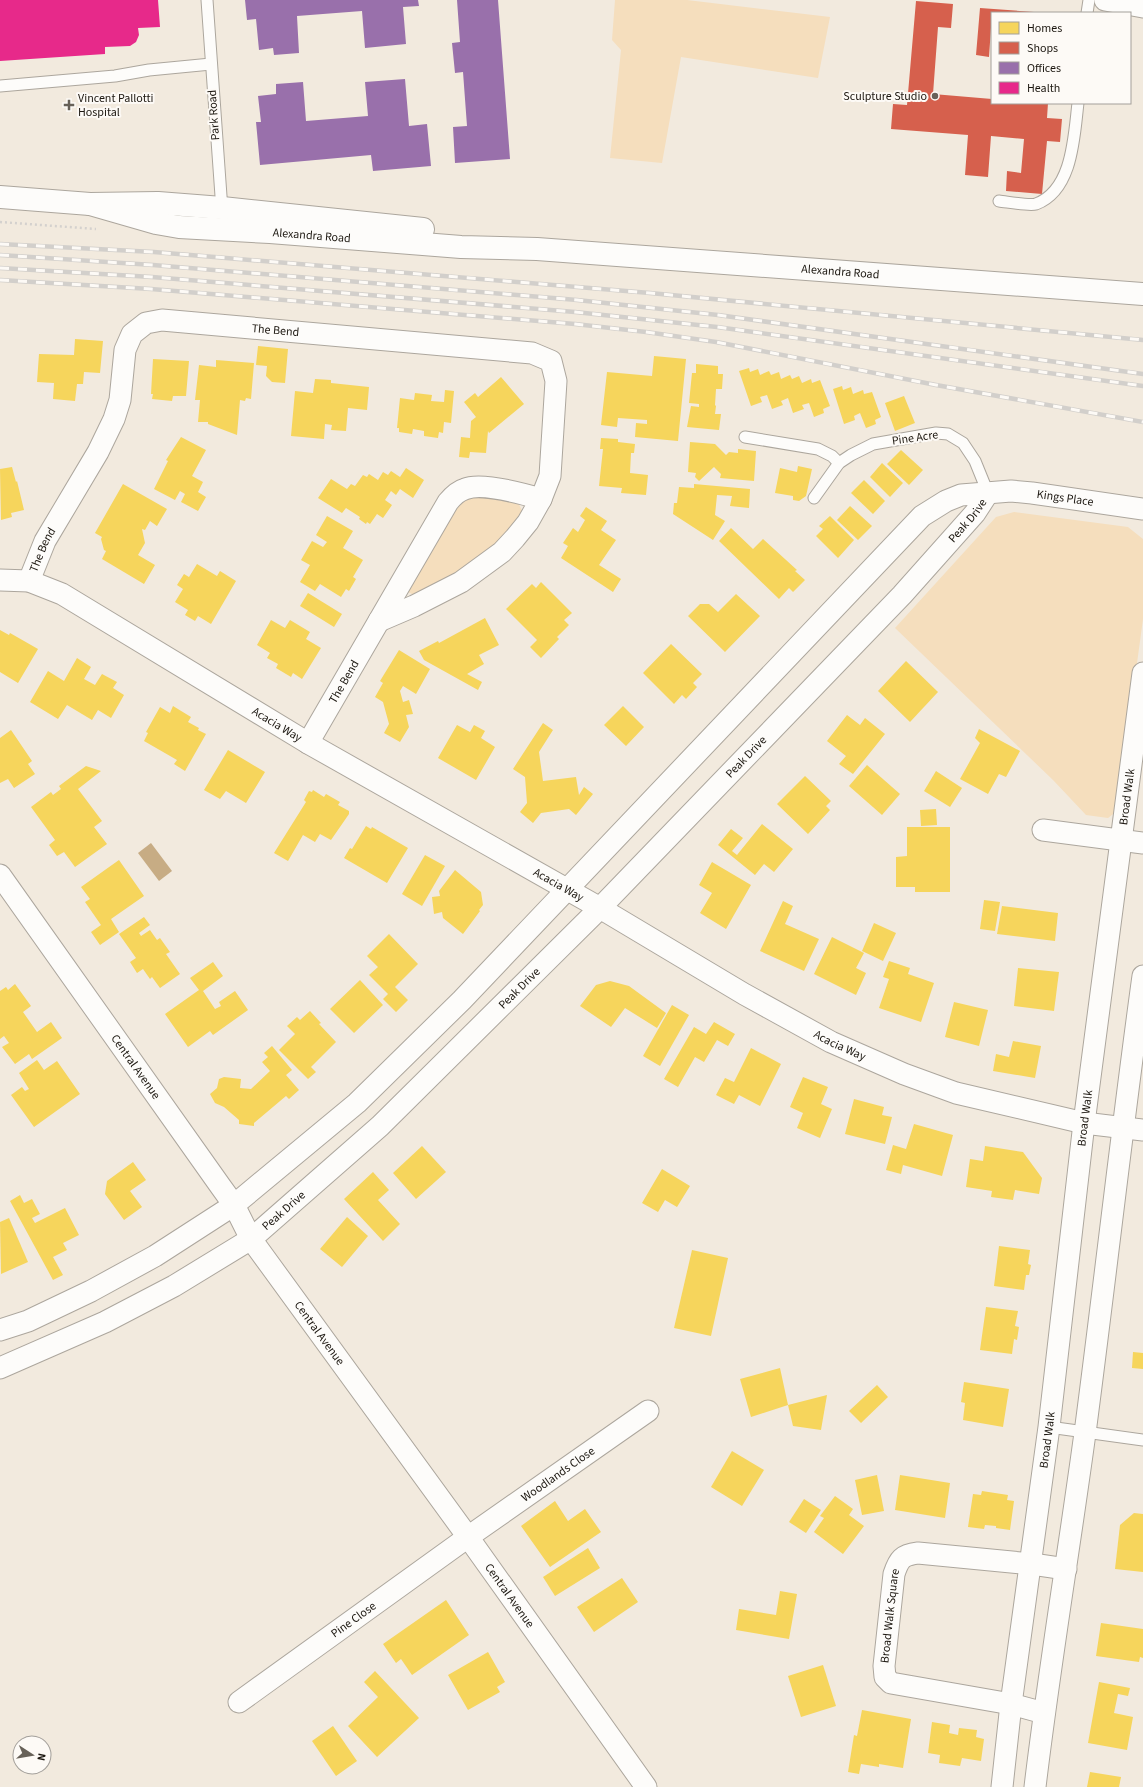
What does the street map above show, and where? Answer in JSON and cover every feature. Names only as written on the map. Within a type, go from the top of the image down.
[{"type":"street","points":[[1105,0],[1143,7]]},
{"type":"street","name":"Alexandra Road","points":[[0,197],[90,204],[158,203],[222,208],[448,231],[537,248]]},
{"type":"street","name":"Alexandra Road","points":[[90,204],[156,223],[179,227],[461,247],[537,248],[1143,294]]},
{"type":"street","name":"The Bend","points":[[29,581],[45,541],[98,452],[114,419],[120,400],[125,350],[132,334],[146,323],[162,320],[532,353],[551,361],[556,381],[550,476],[541,499],[528,522],[515,538],[487,564],[461,582],[414,606],[379,621]]},
{"type":"street","name":"The Bend","points":[[308,742],[441,513],[456,493],[466,488],[476,486],[523,493],[541,499]]},
{"type":"street","name":"Kings Place","points":[[988,493],[1011,491],[1032,493],[1143,509]]},
{"type":"street","name":"Peak Drive","points":[[0,1330],[28,1321],[91,1291],[155,1256],[234,1205],[357,1103],[462,1000],[922,516],[946,501],[956,497],[988,493]]},
{"type":"street","name":"Peak Drive","points":[[0,1368],[105,1322],[174,1286],[252,1239],[380,1126],[600,908],[902,595],[975,513],[988,493]]},
{"type":"street","name":"Acacia Way","points":[[0,580],[29,581],[62,594],[308,742],[600,908],[744,994],[830,1042],[882,1065],[956,1093],[1084,1123],[1143,1130]]},
{"type":"street","name":"Broad Walk","points":[[1002,1787],[1011,1704],[1032,1564],[1049,1428],[1084,1123],[1143,672]]},
{"type":"street","points":[[1043,830],[1143,843]]},
{"type":"street","name":"Central Avenue","points":[[0,875],[234,1205],[252,1239],[468,1537],[646,1787]]},
{"type":"street","points":[[1035,1787],[1044,1714],[1085,1432],[1122,1127],[1143,976]]},
{"type":"street","name":"Woodlands Close","points":[[468,1537],[648,1411]]},
{"type":"street","name":"Pine Close","points":[[239,1702],[468,1537]]},
{"type":"street","name":"Broad Walk Square","points":[[1011,1704],[900,1685],[891,1683],[885,1677],[884,1666],[894,1574],[898,1562],[906,1555],[918,1553],[1032,1564]]},
{"type":"street","points":[[1032,1564],[1066,1569]]},
{"type":"street","points":[[1011,1704],[1044,1714]]},
{"type":"lane","name":"Park Road","points":[[207,0],[224,229]]},
{"type":"lane","points":[[1087,12],[1089,0]]},
{"type":"lane","points":[[0,86],[115,76],[149,70],[211,64]]},
{"type":"lane","points":[[999,201],[1035,204],[1054,192],[1069,163],[1078,104]]},
{"type":"lane","name":"Pine Acre","points":[[814,498],[839,464],[851,455],[873,444],[936,433],[948,434],[963,443],[975,461],[988,493]]},
{"type":"lane","points":[[745,437],[818,449],[832,456],[839,464]]},
{"type":"lane","points":[[1049,1428],[1143,1440]]},
{"type":"shaded area","points":[[615,0],[687,0],[830,17],[818,78],[681,57],[662,163],[610,158],[621,50],[612,40]]},
{"type":"shaded area","points":[[464,494],[518,502],[522,511],[521,518],[482,560],[414,595],[408,592],[407,589]]},
{"type":"shaded area","points":[[1014,512],[1128,527],[1143,539],[1143,619],[1117,811],[1108,818],[1086,815],[1053,780],[895,628],[996,517]]},
{"type":"shaded area","points":[[151,843],[172,871],[159,881],[138,853]]},
{"type":"building: Homes","points":[[75,339],[103,341],[100,373],[84,372],[83,384],[77,384],[75,401],[53,399],[54,383],[37,382],[39,354],[74,355]]},
{"type":"building: Homes","points":[[258,346],[288,349],[285,383],[272,382],[266,376],[267,366],[256,365]]},
{"type":"building: Homes","points":[[654,356],[686,359],[678,441],[635,437],[636,423],[647,424],[647,420],[618,418],[617,427],[601,425],[607,372],[652,376]]},
{"type":"building: Homes","points":[[153,359],[189,361],[186,396],[173,396],[172,401],[152,399]]},
{"type":"building: Homes","points":[[216,360],[254,363],[251,399],[246,398],[245,401],[240,400],[237,435],[208,424],[208,422],[198,422],[200,400],[195,400],[199,365],[216,367]]},
{"type":"building: Homes","points":[[696,364],[718,366],[718,374],[723,374],[722,389],[716,389],[715,414],[721,414],[719,430],[687,427],[691,406],[699,407],[699,404],[689,403],[692,373],[696,373]]},
{"type":"building: Homes","points":[[749,368],[750,372],[758,369],[760,375],[769,371],[771,375],[779,372],[781,379],[790,375],[792,379],[799,376],[802,383],[811,379],[812,383],[820,380],[830,406],[823,409],[824,413],[814,417],[809,403],[802,405],[804,409],[793,413],[788,398],[781,401],[783,405],[772,409],[767,395],[760,397],[762,402],[751,406],[739,371]]},
{"type":"building: Homes","points":[[501,377],[524,404],[489,433],[488,431],[486,453],[470,452],[469,458],[459,457],[461,437],[470,438],[471,421],[476,417],[464,402],[475,393],[478,397]]},
{"type":"building: Homes","points":[[315,379],[331,380],[331,383],[369,387],[367,410],[348,408],[346,431],[331,430],[332,425],[325,424],[324,439],[291,436],[295,391],[313,393]]},
{"type":"building: Homes","points":[[842,386],[843,390],[851,387],[853,394],[863,390],[864,394],[872,392],[881,417],[875,420],[876,424],[866,428],[860,413],[854,416],[855,420],[844,424],[833,389]]},
{"type":"building: Homes","points":[[445,390],[454,391],[451,423],[444,422],[443,433],[439,432],[438,438],[424,436],[424,431],[413,429],[412,434],[399,432],[399,428],[397,428],[400,398],[414,400],[415,393],[432,395],[431,401],[444,402]]},
{"type":"building: Homes","points":[[904,396],[915,423],[895,431],[885,403]]},
{"type":"building: Homes","points":[[181,437],[206,450],[192,476],[203,482],[198,492],[206,497],[198,511],[181,502],[185,494],[180,491],[175,500],[154,489],[168,461],[166,460]]},
{"type":"building: Homes","points":[[601,438],[618,439],[618,442],[635,444],[634,453],[631,453],[630,473],[648,475],[646,495],[621,493],[622,488],[599,486],[603,449],[600,449]]},
{"type":"building: Homes","points":[[690,442],[715,444],[726,455],[729,452],[738,453],[738,449],[756,451],[754,481],[720,478],[721,474],[714,467],[699,481],[695,477],[696,473],[688,472]]},
{"type":"building: Homes","points":[[901,450],[923,470],[909,485],[887,464]]},
{"type":"building: Homes","points":[[882,463],[903,483],[890,497],[870,477]]},
{"type":"building: Homes","points":[[798,466],[812,469],[806,496],[799,501],[793,500],[793,496],[775,493],[780,468],[797,472]]},
{"type":"building: Homes","points":[[12,467],[24,510],[11,513],[12,517],[1,520],[0,469]]},
{"type":"building: Homes","points":[[406,468],[424,480],[413,498],[400,489],[396,495],[391,491],[385,500],[392,505],[383,518],[377,514],[370,524],[367,522],[366,524],[359,519],[360,517],[346,508],[342,513],[318,498],[331,479],[347,489],[351,484],[355,486],[363,475],[367,477],[369,474],[378,480],[383,472],[388,475],[391,471],[400,477]]},
{"type":"building: Homes","points":[[864,480],[885,501],[873,514],[851,493]]},
{"type":"building: Homes","points":[[123,484],[167,509],[157,526],[150,521],[145,530],[142,529],[145,543],[138,555],[155,565],[144,584],[102,559],[106,551],[104,550],[101,539],[102,537],[95,533]]},
{"type":"building: Homes","points":[[694,484],[750,489],[749,508],[730,506],[732,496],[717,495],[715,515],[725,521],[713,540],[673,514],[674,503],[677,503],[679,487],[694,488]]},
{"type":"building: Homes","points":[[850,506],[872,526],[858,540],[837,520]]},
{"type":"building: Homes","points":[[586,507],[607,521],[601,530],[616,540],[599,565],[621,579],[613,592],[561,558],[568,546],[563,543],[573,528],[578,532],[585,520],[580,516]]},
{"type":"building: Homes","points":[[327,516],[353,531],[343,548],[363,560],[353,577],[356,579],[349,591],[346,589],[341,597],[320,584],[315,591],[300,582],[310,565],[301,560],[312,541],[323,547],[327,542],[316,535]]},
{"type":"building: Homes","points":[[830,516],[854,540],[838,558],[816,536],[823,529],[819,526]]},
{"type":"building: Homes","points":[[731,528],[753,549],[763,539],[797,570],[795,571],[805,580],[793,592],[789,588],[779,599],[719,541]]},
{"type":"building: Homes","points":[[197,564],[217,576],[220,571],[236,581],[211,624],[198,616],[195,621],[185,615],[188,610],[175,602],[183,589],[177,585],[184,574],[189,577]]},
{"type":"building: Homes","points":[[541,582],[572,613],[564,620],[569,625],[557,637],[559,639],[541,658],[530,647],[537,640],[506,609],[532,584],[536,588]]},
{"type":"building: Homes","points":[[308,593],[342,614],[334,627],[300,606]]},
{"type":"building: Homes","points":[[736,594],[760,616],[725,652],[688,616],[700,604],[709,604],[718,612]]},
{"type":"building: Homes","points":[[485,618],[499,645],[479,655],[484,664],[467,674],[482,682],[478,690],[424,660],[419,651],[438,641],[439,643]]},
{"type":"building: Homes","points":[[271,620],[285,628],[290,620],[310,632],[306,639],[321,648],[302,679],[293,673],[291,677],[276,668],[278,664],[267,658],[270,653],[257,645]]},
{"type":"building: Homes","points":[[0,630],[9,635],[10,633],[38,649],[18,683],[0,672]]},
{"type":"building: Homes","points":[[671,644],[702,674],[693,683],[697,687],[686,699],[682,695],[674,704],[643,673]]},
{"type":"building: Homes","points":[[399,650],[430,669],[416,694],[403,686],[400,691],[403,702],[409,700],[413,714],[406,715],[409,727],[400,742],[384,733],[389,724],[383,702],[375,697],[383,683],[380,681]]},
{"type":"building: Homes","points":[[77,658],[91,667],[84,679],[95,685],[102,674],[117,682],[113,688],[124,695],[111,718],[98,710],[92,720],[67,705],[58,719],[30,702],[48,671],[64,681]]},
{"type":"building: Homes","points":[[906,661],[938,692],[910,722],[878,691]]},
{"type":"building: Homes","points":[[173,706],[191,717],[188,722],[206,734],[185,771],[174,764],[177,760],[144,741],[148,733],[146,732],[160,707],[170,713]]},
{"type":"building: Homes","points":[[623,706],[644,727],[626,746],[604,725]]},
{"type":"building: Homes","points":[[847,715],[860,725],[865,718],[885,734],[853,774],[839,764],[846,756],[827,741]]},
{"type":"building: Homes","points":[[543,723],[553,730],[539,752],[543,781],[576,777],[579,795],[584,787],[593,794],[576,815],[569,809],[541,813],[533,823],[520,812],[527,803],[525,777],[513,769]]},
{"type":"building: Homes","points":[[457,725],[470,732],[474,725],[485,731],[481,738],[495,747],[476,780],[438,758]]},
{"type":"building: Homes","points":[[979,729],[1020,751],[1006,777],[999,774],[988,794],[960,779],[980,743],[975,738]]},
{"type":"building: Homes","points":[[11,730],[32,761],[28,764],[35,774],[14,788],[8,779],[0,783],[0,738]]},
{"type":"building: Homes","points":[[228,750],[265,772],[246,803],[226,791],[220,799],[204,790]]},
{"type":"building: Homes","points":[[867,765],[900,794],[882,815],[849,786]]},
{"type":"building: Homes","points":[[86,766],[101,771],[78,789],[102,821],[94,827],[107,844],[75,867],[64,852],[57,856],[49,845],[55,840],[31,807],[51,792],[53,795],[61,789],[59,786]]},
{"type":"building: Homes","points":[[936,771],[962,788],[950,807],[924,791]]},
{"type":"building: Homes","points":[[805,776],[831,801],[826,806],[830,810],[808,834],[777,804]]},
{"type":"building: Homes","points":[[313,790],[324,797],[326,794],[340,802],[338,805],[349,811],[349,814],[331,840],[320,834],[315,842],[303,835],[288,861],[274,853],[306,802],[304,800],[309,791],[312,792]]},
{"type":"building: Homes","points":[[936,809],[937,825],[921,826],[920,810]]},
{"type":"building: Homes","points":[[762,824],[793,849],[774,872],[764,864],[755,875],[718,845],[731,829],[743,838],[732,851],[737,855]]},
{"type":"building: Homes","points":[[366,826],[371,829],[372,827],[408,848],[387,883],[344,858],[350,848],[352,849]]},
{"type":"building: Homes","points":[[907,827],[950,827],[950,892],[915,892],[915,887],[896,887],[896,857],[907,856]]},
{"type":"building: Homes","points":[[425,855],[445,866],[422,906],[402,894]]},
{"type":"building: Homes","points":[[119,860],[144,896],[111,919],[119,932],[100,945],[91,932],[101,925],[85,902],[90,899],[81,887]]},
{"type":"building: Homes","points":[[712,862],[751,885],[726,929],[700,913],[712,893],[699,885]]},
{"type":"building: Homes","points":[[455,870],[481,892],[483,905],[463,934],[443,918],[442,912],[434,914],[432,897],[440,896],[439,891]]},
{"type":"building: Homes","points":[[984,900],[1000,902],[995,931],[980,929]]},
{"type":"building: Homes","points":[[783,901],[793,906],[785,924],[819,939],[804,971],[760,951]]},
{"type":"building: Homes","points":[[1002,906],[1058,913],[1055,941],[997,934]]},
{"type":"building: Homes","points":[[144,917],[150,925],[139,933],[141,936],[150,930],[157,940],[160,938],[170,952],[166,954],[180,974],[160,988],[152,977],[150,979],[143,969],[137,973],[130,962],[136,958],[119,934]]},
{"type":"building: Homes","points":[[874,923],[896,933],[883,961],[862,951]]},
{"type":"building: Homes","points":[[389,934],[418,964],[395,987],[408,1000],[396,1012],[383,999],[388,994],[369,975],[378,967],[367,956]]},
{"type":"building: Homes","points":[[832,937],[864,953],[856,968],[866,973],[856,995],[814,974]]},
{"type":"building: Homes","points":[[889,961],[910,968],[908,974],[934,983],[921,1022],[879,1008],[889,979],[883,977]]},
{"type":"building: Homes","points":[[213,962],[223,976],[203,991],[215,1009],[221,1006],[219,1002],[235,991],[248,1010],[213,1035],[210,1031],[188,1047],[165,1014],[199,990],[190,978]]},
{"type":"building: Homes","points":[[1018,968],[1059,972],[1054,1011],[1014,1006]]},
{"type":"building: Homes","points":[[360,980],[383,1005],[354,1033],[330,1009]]},
{"type":"building: Homes","points":[[610,981],[629,986],[666,1013],[657,1028],[625,1008],[611,1027],[580,1006],[596,985]]},
{"type":"building: Homes","points":[[15,984],[31,1006],[23,1012],[37,1032],[51,1022],[62,1038],[32,1059],[29,1054],[15,1064],[2,1047],[9,1043],[4,1036],[0,1039],[0,991],[6,987],[8,990]]},
{"type":"building: Homes","points":[[954,1002],[988,1010],[979,1046],[945,1037]]},
{"type":"building: Homes","points":[[672,1005],[689,1015],[660,1066],[643,1056]]},
{"type":"building: Homes","points":[[310,1011],[321,1023],[319,1024],[336,1042],[311,1067],[316,1072],[308,1079],[279,1050],[295,1034],[287,1026],[297,1017],[300,1020]]},
{"type":"building: Homes","points":[[714,1022],[735,1034],[728,1046],[717,1040],[704,1062],[695,1057],[678,1087],[664,1079],[694,1027],[706,1034]]},
{"type":"building: Homes","points":[[1013,1041],[1041,1046],[1035,1078],[993,1071],[996,1054],[1009,1057]]},
{"type":"building: Homes","points":[[272,1046],[292,1070],[286,1075],[299,1090],[289,1099],[286,1096],[254,1123],[254,1126],[239,1124],[239,1120],[224,1107],[215,1103],[210,1094],[217,1088],[219,1079],[224,1077],[241,1079],[240,1088],[251,1089],[270,1071],[262,1062],[268,1057],[264,1053]]},
{"type":"building: Homes","points":[[751,1048],[781,1064],[760,1106],[739,1095],[734,1104],[716,1095],[725,1078],[734,1082]]},
{"type":"building: Homes","points":[[37,1060],[44,1070],[57,1061],[80,1094],[34,1127],[11,1095],[22,1087],[25,1091],[29,1089],[19,1073]]},
{"type":"building: Homes","points":[[803,1077],[828,1087],[821,1104],[832,1109],[820,1138],[797,1128],[803,1113],[790,1107]]},
{"type":"building: Homes","points":[[854,1099],[884,1107],[882,1115],[892,1117],[885,1144],[845,1134]]},
{"type":"building: Homes","points":[[914,1124],[953,1135],[942,1176],[903,1165],[901,1174],[886,1170],[893,1145],[906,1149]]},
{"type":"building: Homes","points":[[422,1146],[446,1172],[416,1199],[393,1173]]},
{"type":"building: Homes","points":[[985,1146],[1023,1152],[1042,1178],[1039,1194],[1015,1190],[1013,1200],[991,1197],[992,1191],[966,1187],[970,1159],[983,1161]]},
{"type":"building: Homes","points":[[133,1162],[146,1180],[130,1191],[142,1207],[124,1220],[105,1194],[107,1181]]},
{"type":"building: Homes","points":[[662,1169],[690,1186],[677,1207],[665,1200],[658,1212],[642,1203]]},
{"type":"building: Homes","points":[[373,1172],[389,1190],[378,1200],[400,1224],[383,1241],[344,1199]]},
{"type":"building: Homes","points":[[20,1195],[24,1203],[32,1199],[40,1214],[32,1218],[35,1223],[65,1208],[79,1235],[63,1243],[67,1250],[53,1257],[63,1275],[53,1280],[10,1201]]},
{"type":"building: Homes","points":[[347,1217],[368,1236],[342,1267],[320,1249]]},
{"type":"building: Homes","points":[[9,1218],[28,1262],[1,1274],[0,1222]]},
{"type":"building: Homes","points":[[999,1246],[1030,1250],[1028,1264],[1031,1265],[1029,1275],[1026,1275],[1024,1290],[994,1286]]},
{"type":"building: Homes","points":[[692,1250],[728,1258],[711,1336],[674,1328]]},
{"type":"building: Homes","points":[[986,1307],[1018,1311],[1015,1326],[1019,1327],[1017,1340],[1014,1339],[1012,1354],[980,1350]]},
{"type":"building: Homes","points":[[1133,1352],[1143,1353],[1143,1369],[1132,1368]]},
{"type":"building: Homes","points":[[780,1368],[788,1405],[751,1417],[740,1379]]},
{"type":"building: Homes","points":[[964,1382],[1009,1389],[1003,1427],[963,1420],[965,1403],[961,1402]]},
{"type":"building: Homes","points":[[877,1385],[888,1397],[861,1423],[849,1411]]},
{"type":"building: Homes","points":[[827,1395],[821,1430],[793,1426],[788,1405]]},
{"type":"building: Homes","points":[[732,1451],[764,1470],[742,1506],[711,1487]]},
{"type":"building: Homes","points":[[877,1475],[884,1511],[862,1515],[855,1480]]},
{"type":"building: Homes","points":[[900,1475],[950,1483],[945,1518],[895,1510]]},
{"type":"building: Homes","points":[[982,1491],[1008,1495],[1007,1500],[1014,1501],[1010,1530],[985,1525],[984,1529],[968,1527],[973,1494],[981,1495]]},
{"type":"building: Homes","points":[[835,1496],[853,1509],[849,1515],[864,1526],[843,1554],[814,1532],[824,1518],[820,1516]]},
{"type":"building: Homes","points":[[804,1499],[821,1510],[806,1533],[789,1522]]},
{"type":"building: Homes","points":[[555,1501],[568,1521],[585,1509],[601,1532],[550,1567],[521,1526]]},
{"type":"building: Homes","points":[[1134,1513],[1143,1514],[1143,1572],[1115,1569],[1120,1525]]},
{"type":"building: Homes","points":[[588,1548],[600,1568],[555,1596],[543,1577]]},
{"type":"building: Homes","points":[[622,1578],[638,1602],[594,1632],[577,1607]]},
{"type":"building: Homes","points":[[780,1591],[797,1594],[789,1639],[736,1630],[739,1609],[776,1615]]},
{"type":"building: Homes","points":[[446,1600],[469,1635],[412,1675],[401,1659],[396,1663],[383,1644]]},
{"type":"building: Homes","points":[[1101,1623],[1143,1629],[1143,1658],[1140,1657],[1139,1662],[1096,1656]]},
{"type":"building: Homes","points":[[488,1652],[505,1682],[497,1687],[500,1692],[468,1710],[448,1675]]},
{"type":"building: Homes","points":[[823,1665],[836,1706],[801,1717],[788,1676]]},
{"type":"building: Homes","points":[[375,1671],[419,1718],[377,1757],[348,1726],[378,1697],[364,1682]]},
{"type":"building: Homes","points":[[1099,1682],[1130,1688],[1128,1696],[1118,1694],[1114,1713],[1133,1717],[1127,1750],[1088,1743]]},
{"type":"building: Homes","points":[[862,1710],[911,1719],[903,1768],[879,1764],[879,1767],[861,1764],[859,1774],[848,1772],[854,1735],[857,1736]]},
{"type":"building: Homes","points":[[932,1722],[950,1725],[949,1733],[958,1735],[959,1728],[977,1730],[976,1737],[984,1739],[981,1761],[962,1758],[960,1766],[939,1763],[940,1755],[928,1753]]},
{"type":"building: Homes","points":[[333,1726],[357,1761],[336,1776],[312,1741]]},
{"type":"building: Homes","points":[[1090,1772],[1121,1777],[1119,1787],[1087,1787]]},
{"type":"building: Shops","name":"Sculpture Studio","points":[[916,1],[953,4],[951,28],[938,27],[933,94],[991,99],[991,104],[1048,104],[1047,118],[1062,119],[1060,142],[1047,141],[1042,194],[1006,191],[1007,171],[1021,173],[1024,139],[991,136],[988,177],[965,175],[968,135],[891,129],[893,104],[907,105]]},
{"type":"building: Shops","points":[[980,8],[1034,12],[991,12],[989,57],[976,55]]},
{"type":"building: Offices","points":[[245,0],[418,0],[419,6],[403,7],[406,44],[365,48],[362,11],[297,16],[299,53],[274,55],[273,48],[259,50],[256,19],[247,20]]},
{"type":"building: Offices","points":[[457,0],[498,0],[510,159],[455,163],[453,127],[467,126],[463,72],[455,73],[452,43],[460,42]]},
{"type":"building: Offices","points":[[405,79],[409,126],[427,124],[431,166],[373,171],[371,155],[260,165],[256,122],[261,122],[258,96],[276,94],[276,84],[303,82],[306,121],[368,116],[365,82]]},
{"type":"building: Health","points":[[0,0],[158,0],[160,27],[138,28],[139,35],[136,42],[130,46],[105,47],[105,54],[0,61]]},
{"type":"railway","points":[[0,244],[154,252],[650,293],[1143,340]]},
{"type":"railway","points":[[0,255],[153,265],[577,300],[718,315],[1143,374]]},
{"type":"railway","points":[[0,268],[152,277],[575,312],[717,327],[1143,386]]},
{"type":"railway","points":[[0,280],[151,289],[575,324],[646,332],[716,342],[936,385],[1143,422]]},
{"type":"place","name":"Sculpture Studio","points":[[935,96]]},
{"type":"place","name":"Vincent Pallotti Hospital","points":[[69,105]]}]
